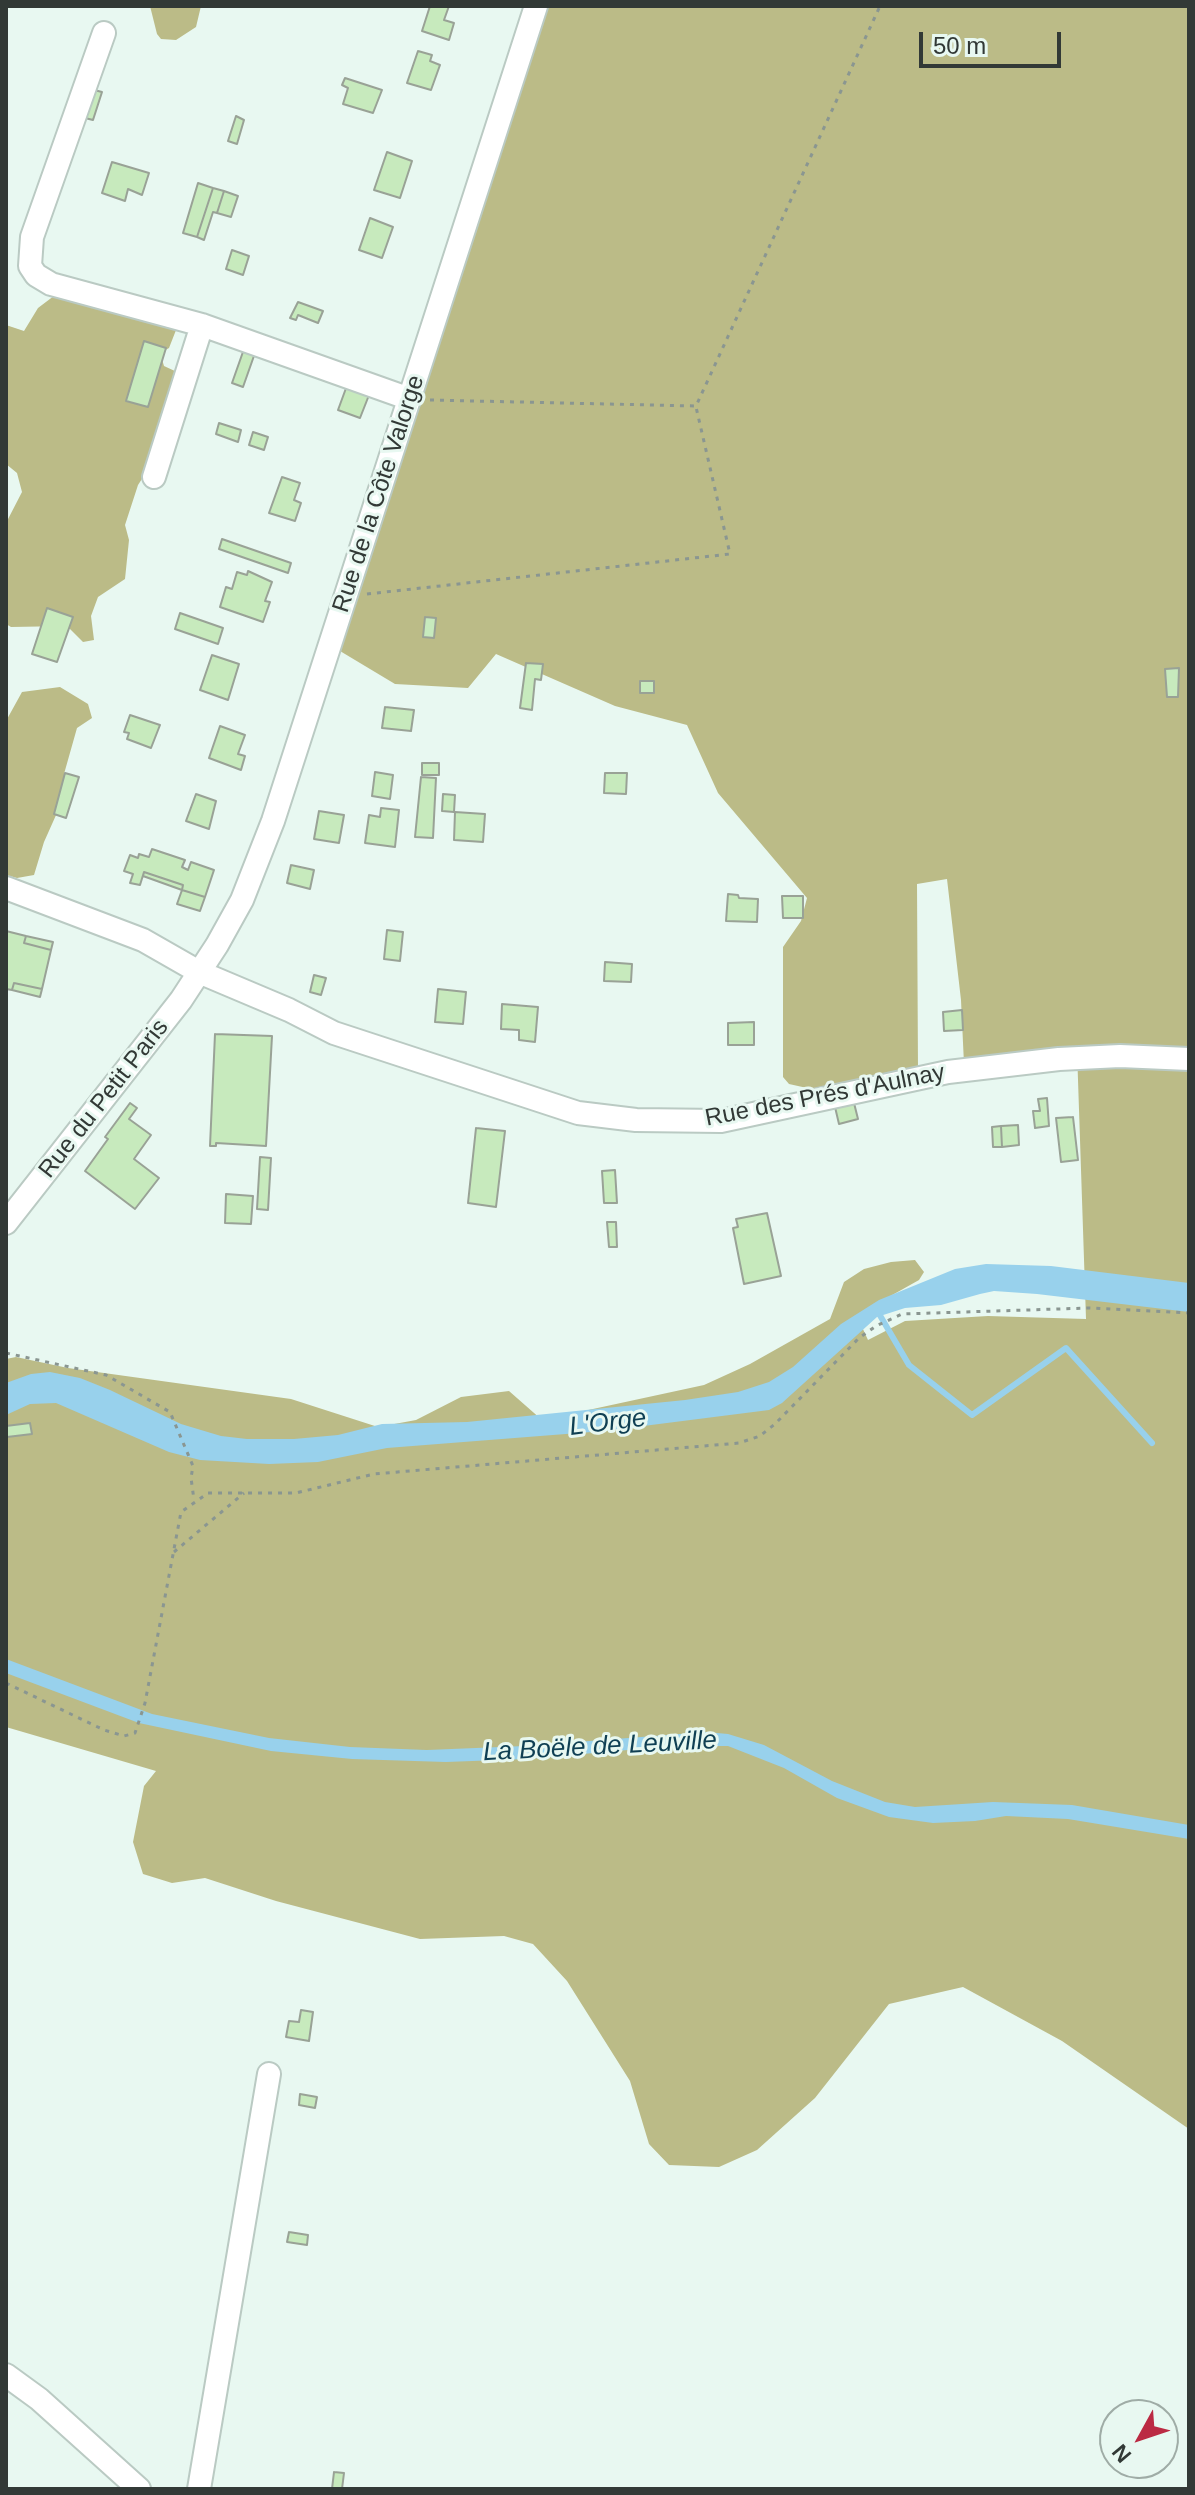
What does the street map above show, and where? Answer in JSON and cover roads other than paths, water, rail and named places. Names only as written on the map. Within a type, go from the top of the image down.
[{"type":"street","name":"Rue de la Côte Valorge","points":[[199,972],[231,922],[265,843],[536,6]]},
{"type":"street","points":[[104,33],[32,237],[30,266],[40,279],[202,325],[245,343],[410,399]]},
{"type":"street","points":[[154,477],[202,325]]},
{"type":"street","name":"Rue des Prés d'Aulnay","points":[[6,888],[143,940],[199,972],[289,1010],[334,1033],[578,1113],[636,1120],[721,1121],[948,1072],[1016,1063],[1120,1056],[1189,1059]]},
{"type":"street","name":"Rue du Petit Paris","points":[[6,1223],[17,1193],[181,1000],[199,972]]},
{"type":"street","points":[[199,2489],[269,2074]]},
{"type":"street","points":[[6,2375],[39,2399],[139,2489]]},
{"type":"water","name":"L'Orge","points":[[986,1264],[1051,1266],[1189,1283],[1189,1312],[994,1291],[941,1305],[905,1308],[877,1317],[782,1403],[769,1410],[604,1431],[387,1448],[318,1462],[269,1464],[200,1460],[169,1452],[56,1403],[30,1404],[6,1415],[6,1383],[31,1374],[50,1372],[80,1378],[181,1424],[221,1436],[247,1439],[338,1435],[382,1424],[467,1422],[738,1392],[769,1382],[793,1367],[841,1324],[879,1300],[955,1269]]},
{"type":"water","name":"La Boële de Leuville","points":[[6,1659],[152,1714],[269,1738],[350,1747],[427,1750],[706,1732],[728,1734],[764,1745],[832,1781],[885,1802],[915,1807],[993,1802],[1072,1805],[1189,1825],[1189,1839],[1068,1819],[1006,1816],[933,1823],[889,1817],[837,1798],[784,1768],[728,1746],[673,1746],[526,1759],[446,1762],[352,1759],[271,1751],[139,1723],[6,1673]]},
{"type":"waterway","points":[[878,1312],[909,1365],[972,1415],[1066,1348],[1152,1443]]}]
